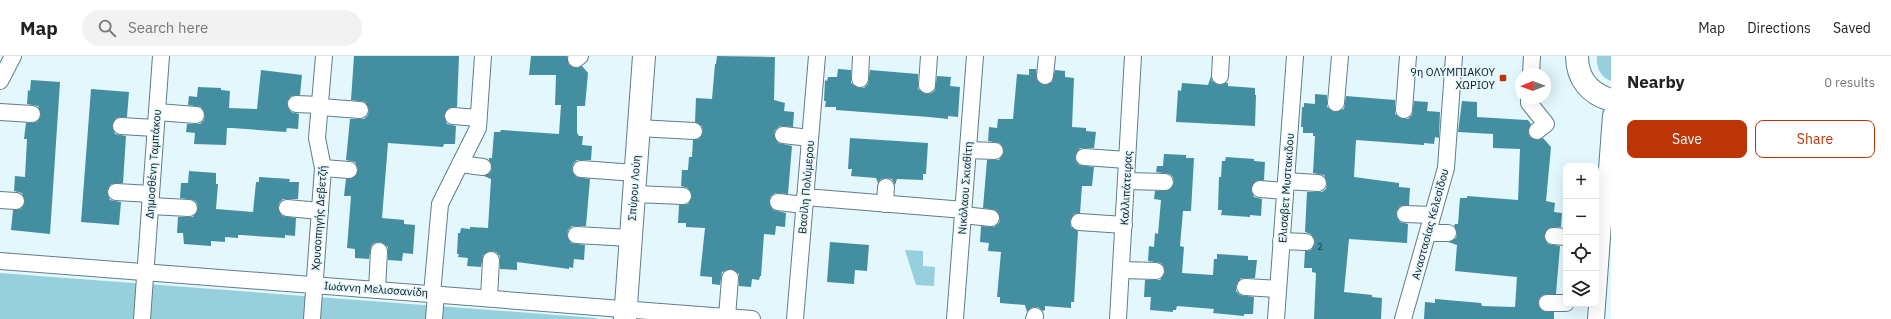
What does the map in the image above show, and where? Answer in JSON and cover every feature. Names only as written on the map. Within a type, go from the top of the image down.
[{"type":"street","points":[[0,81],[12,56]]},
{"type":"street","name":"Δημοσθένη Ταμπάκου","points":[[142,319],[161,56]]},
{"type":"street","name":"Χρυσοπηγής Δεβετζή","points":[[312,319],[323,168],[317,138],[324,56]]},
{"type":"street","points":[[434,319],[434,294],[440,204],[478,128],[483,56]]},
{"type":"street","name":"Σπύρου Λούη","points":[[625,314],[644,56]]},
{"type":"street","name":"Βασίλη Πολύμερου","points":[[795,319],[817,56]]},
{"type":"street","points":[[860,79],[862,56]]},
{"type":"street","points":[[927,85],[929,56]]},
{"type":"street","name":"Νικόλαου Σκιαθίτη","points":[[956,319],[975,56]]},
{"type":"street","points":[[1045,76],[1047,56]]},
{"type":"street","name":"Καλλιπάτειρας","points":[[1118,319],[1122,270],[1133,56]]},
{"type":"street","points":[[1220,76],[1221,56]]},
{"type":"street","name":"Ελισαβετ Μυστακιδου","points":[[1276,319],[1295,56]]},
{"type":"street","points":[[1336,103],[1340,56]]},
{"type":"street","points":[[1404,110],[1408,56]]},
{"type":"street","name":"Αναστασίας Κελεσίδου","points":[[1403,319],[1446,168],[1454,56]]},
{"type":"street","points":[[1531,68],[1532,56]]},
{"type":"street","points":[[1573,56],[1582,80],[1595,94],[1611,100]]},
{"type":"street","points":[[296,104],[360,110]]},
{"type":"street","points":[[1530,104],[1546,124],[1537,131]]},
{"type":"street","points":[[0,112],[32,114]]},
{"type":"street","points":[[1594,309],[1605,270],[1599,239],[1608,200],[1611,114]]},
{"type":"street","points":[[121,126],[196,115]]},
{"type":"street","points":[[453,116],[478,118]]},
{"type":"street","points":[[638,128],[694,131]]},
{"type":"street","points":[[782,136],[810,138]]},
{"type":"street","points":[[968,150],[996,151]]},
{"type":"street","points":[[1084,157],[1127,160]]},
{"type":"street","points":[[460,164],[483,167]]},
{"type":"street","points":[[323,168],[349,170]]},
{"type":"street","points":[[581,170],[683,196]]},
{"type":"street","points":[[1126,181],[1165,182]]},
{"type":"street","points":[[1260,189],[1318,182]]},
{"type":"street","points":[[885,204],[886,187]]},
{"type":"street","points":[[116,192],[189,208]]},
{"type":"street","points":[[0,200],[16,201]]},
{"type":"street","points":[[778,202],[805,201],[885,204],[964,212],[991,218]]},
{"type":"street","points":[[287,208],[320,211]]},
{"type":"street","points":[[1405,214],[1432,216]]},
{"type":"street","points":[[1079,222],[1124,225]]},
{"type":"street","points":[[1428,233],[1448,233]]},
{"type":"street","points":[[576,235],[630,238]]},
{"type":"street","points":[[1281,240],[1306,242]]},
{"type":"street","points":[[377,290],[380,251]]},
{"type":"street","points":[[489,298],[491,260]]},
{"type":"street","name":"Ιωάννη Μελισσανίδη","points":[[0,261],[489,298],[625,314],[752,319]]},
{"type":"street","points":[[1122,270],[1156,271]]},
{"type":"street","points":[[727,317],[730,278]]},
{"type":"street","points":[[1246,287],[1278,289]]},
{"type":"street","points":[[1548,303],[1563,303]]},
{"type":"shaded area","points":[[1597,56],[1611,56],[1611,81],[1601,74],[1597,64]]},
{"type":"shaded area","points":[[905,250],[923,251],[923,266],[935,267],[934,286],[916,285]]},
{"type":"shaded area","points":[[0,273],[596,318],[598,319],[0,319]]},
{"type":"building","points":[[354,56],[459,56],[457,107],[449,108],[444,116],[447,124],[456,126],[455,144],[444,144],[443,147],[388,143],[382,218],[404,220],[404,224],[415,225],[413,254],[403,253],[402,261],[388,260],[388,247],[380,242],[374,243],[371,246],[369,259],[355,258],[355,249],[347,248],[351,196],[344,196],[346,179],[353,178],[358,170],[355,162],[346,160],[350,119],[364,119],[368,115],[369,110],[365,102],[351,100]]},
{"type":"building","points":[[531,56],[567,56],[569,65],[577,68],[582,66],[588,73],[585,106],[577,106],[577,133],[579,136],[583,136],[582,145],[592,146],[591,160],[577,160],[573,164],[572,169],[576,177],[590,179],[586,226],[572,226],[568,230],[567,235],[571,243],[585,245],[584,260],[574,259],[573,268],[569,267],[569,269],[517,262],[517,270],[500,269],[500,256],[496,252],[491,251],[483,255],[481,267],[467,266],[468,258],[458,257],[459,254],[457,254],[458,233],[460,233],[461,228],[488,228],[491,179],[484,176],[490,173],[492,169],[489,158],[492,158],[494,132],[500,132],[501,130],[559,134],[561,105],[555,105],[556,75],[529,75]]},
{"type":"building","points":[[717,56],[775,57],[774,100],[785,103],[784,111],[794,112],[793,127],[780,126],[775,130],[774,134],[778,143],[792,146],[788,194],[775,193],[771,196],[769,201],[773,210],[786,213],[785,227],[776,226],[775,235],[764,234],[761,276],[759,280],[752,279],[751,287],[739,286],[739,274],[731,269],[722,272],[720,285],[712,284],[712,277],[700,276],[705,228],[686,227],[686,223],[678,223],[679,205],[688,204],[692,197],[688,188],[681,186],[682,170],[688,170],[689,157],[692,157],[693,140],[699,139],[703,132],[702,126],[695,122],[696,98],[712,99]]},
{"type":"building","points":[[838,69],[851,70],[851,83],[859,88],[864,88],[868,84],[870,70],[918,74],[918,89],[926,94],[932,93],[935,90],[937,76],[951,77],[950,86],[960,87],[958,117],[948,116],[948,119],[836,110],[836,107],[825,107],[825,80],[827,81],[828,77],[837,77]]},
{"type":"building","points":[[1029,69],[1036,69],[1037,80],[1044,85],[1052,82],[1055,70],[1065,71],[1065,77],[1074,78],[1072,127],[1086,128],[1086,131],[1096,132],[1094,148],[1080,148],[1075,156],[1079,165],[1094,167],[1092,186],[1082,186],[1080,213],[1074,214],[1070,221],[1071,227],[1078,231],[1074,302],[1071,302],[1071,308],[1045,306],[1045,310],[1043,311],[1038,307],[1033,307],[1027,312],[1025,305],[1000,303],[1000,297],[997,297],[1001,252],[988,251],[989,243],[980,242],[981,226],[994,227],[999,223],[1000,219],[996,210],[983,208],[987,160],[999,160],[1004,152],[1000,143],[988,141],[989,127],[997,128],[998,119],[1013,119],[1017,74],[1029,75]]},
{"type":"building","points":[[261,70],[302,75],[300,95],[291,96],[287,103],[291,112],[299,114],[298,129],[287,128],[286,132],[227,128],[226,145],[194,144],[195,133],[186,132],[187,124],[200,124],[204,120],[205,115],[201,107],[188,105],[189,96],[197,97],[198,87],[221,88],[221,90],[230,91],[229,108],[257,109]]},
{"type":"building","points":[[1211,76],[1212,81],[1219,85],[1228,83],[1228,86],[1255,88],[1255,126],[1176,122],[1178,90],[1181,91],[1182,83],[1208,85]]},
{"type":"building","points":[[31,80],[60,82],[50,234],[11,230],[13,210],[21,209],[25,202],[22,193],[14,191],[15,176],[25,177],[27,139],[24,139],[26,123],[37,122],[41,115],[38,106],[27,104],[28,90],[30,91]]},
{"type":"building","points":[[91,89],[129,92],[127,117],[116,118],[112,125],[115,134],[126,136],[123,183],[111,184],[107,191],[110,200],[121,202],[119,225],[81,222]]},
{"type":"building","points":[[1315,94],[1327,95],[1327,107],[1335,112],[1344,109],[1346,96],[1395,100],[1395,114],[1403,119],[1408,119],[1412,115],[1414,101],[1428,102],[1427,111],[1440,112],[1439,138],[1435,137],[1434,144],[1424,143],[1424,145],[1356,140],[1354,177],[1399,183],[1399,187],[1410,188],[1409,205],[1400,206],[1396,213],[1400,222],[1408,224],[1407,243],[1349,239],[1344,292],[1372,295],[1372,297],[1382,298],[1381,319],[1314,319],[1316,273],[1312,272],[1312,268],[1304,268],[1305,251],[1311,250],[1315,243],[1311,234],[1305,232],[1307,192],[1322,192],[1326,189],[1327,183],[1324,175],[1313,173],[1315,136],[1313,136],[1313,133],[1303,133],[1303,127],[1301,127],[1302,107],[1304,107],[1304,103],[1315,104]]},
{"type":"building","points":[[1462,101],[1477,102],[1477,117],[1528,120],[1531,124],[1528,132],[1530,137],[1538,140],[1543,138],[1551,147],[1546,201],[1555,203],[1554,212],[1562,213],[1561,227],[1549,228],[1544,236],[1548,244],[1560,246],[1556,294],[1543,295],[1539,299],[1538,303],[1543,311],[1554,312],[1554,319],[1424,319],[1425,302],[1435,303],[1435,299],[1481,303],[1482,306],[1515,307],[1517,277],[1455,271],[1457,245],[1448,242],[1456,238],[1457,233],[1454,226],[1455,224],[1458,224],[1460,198],[1467,198],[1467,196],[1518,200],[1520,149],[1493,148],[1493,134],[1458,132]]},
{"type":"building","points":[[850,138],[928,143],[926,174],[923,174],[923,180],[897,179],[895,185],[892,179],[881,179],[878,183],[876,178],[851,176],[852,169],[848,169]]},
{"type":"building","points":[[1164,154],[1186,155],[1186,158],[1194,158],[1191,211],[1183,211],[1180,246],[1184,247],[1182,273],[1213,275],[1214,259],[1217,259],[1217,254],[1248,256],[1248,260],[1257,260],[1255,278],[1241,278],[1236,286],[1236,291],[1240,295],[1254,297],[1253,314],[1244,314],[1244,316],[1213,313],[1214,309],[1177,306],[1176,310],[1173,310],[1173,312],[1150,310],[1151,297],[1144,297],[1145,280],[1160,280],[1165,272],[1161,263],[1148,261],[1149,246],[1154,247],[1155,233],[1158,234],[1161,200],[1154,199],[1155,191],[1169,190],[1174,183],[1173,177],[1170,174],[1156,172],[1157,166],[1163,166]]},
{"type":"building","points":[[1226,157],[1254,159],[1254,161],[1265,162],[1264,180],[1256,181],[1251,189],[1254,197],[1262,199],[1261,216],[1250,215],[1250,217],[1221,215],[1222,210],[1218,210],[1219,177],[1221,177],[1222,161],[1225,161]]},
{"type":"building","points":[[189,171],[216,173],[216,184],[218,184],[216,209],[253,212],[256,182],[259,182],[259,177],[290,179],[289,182],[299,182],[298,199],[283,199],[279,203],[278,208],[282,216],[296,218],[295,236],[285,235],[285,238],[238,235],[238,238],[225,237],[225,242],[211,241],[211,246],[184,244],[183,233],[177,233],[178,217],[193,217],[198,209],[197,203],[194,200],[180,198],[181,183],[188,183]]},
{"type":"building","points":[[830,242],[869,245],[867,271],[855,270],[854,284],[827,282]]},
{"type":"place","name":"9η ΟΛΥΜΠΙΑΚΟΥ ΧΩΡΙΟΥ","points":[[1503,78]]}]
